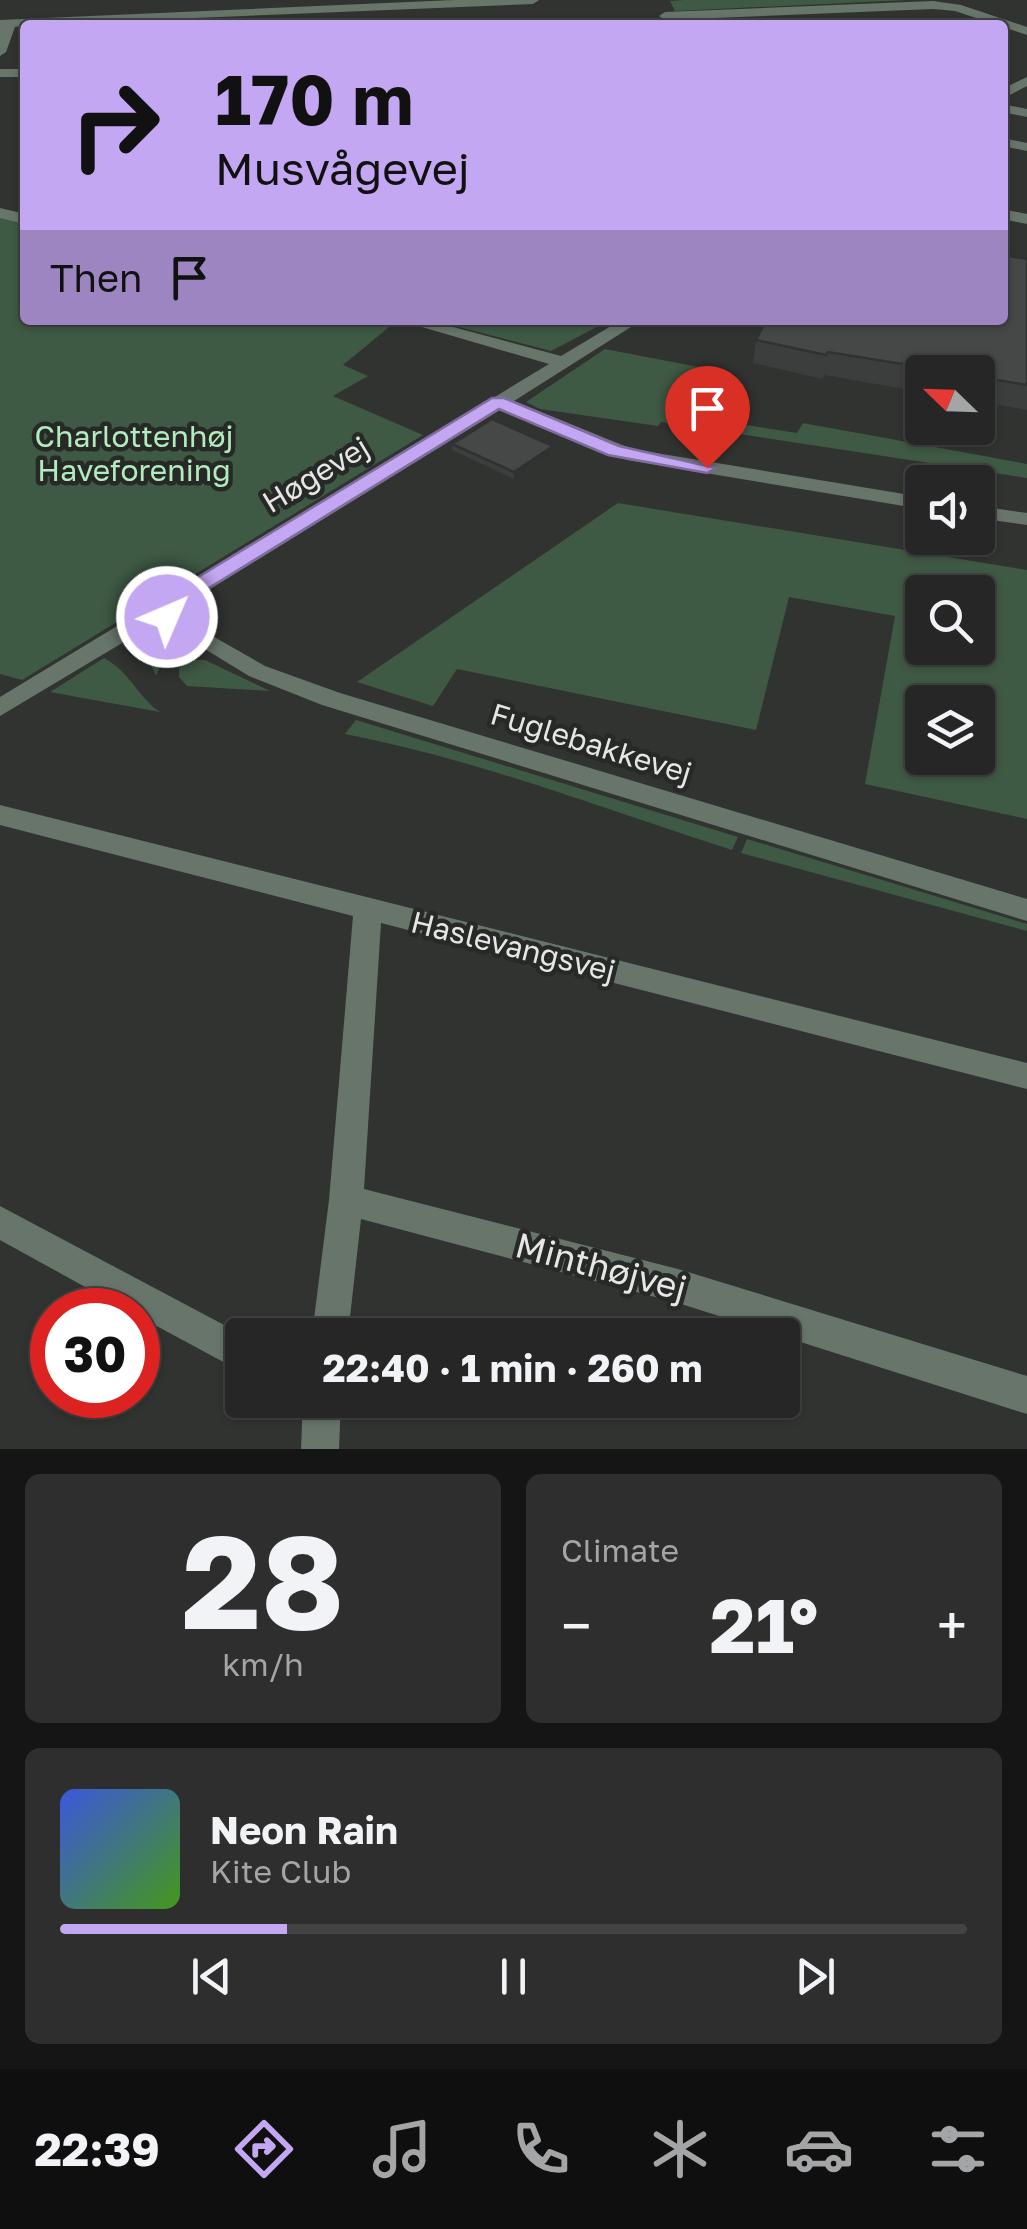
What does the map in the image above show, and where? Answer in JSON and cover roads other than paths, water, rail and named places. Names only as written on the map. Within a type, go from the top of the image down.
[{"type":"street","points":[[250,13],[263,0]]},
{"type":"street","points":[[94,20],[533,0]]},
{"type":"street","points":[[684,20],[926,5],[993,20]]},
{"type":"street","points":[[972,20],[980,16]]},
{"type":"street","points":[[0,52],[5,24]]},
{"type":"street","points":[[426,325],[563,362]]},
{"type":"street","name":"Høgevej","points":[[0,708],[625,325]]},
{"type":"street","points":[[498,402],[627,454],[905,501]]},
{"type":"street","points":[[995,514],[1027,519]]},
{"type":"street","name":"Fuglebakkevej","points":[[174,600],[166,613],[170,621],[242,664],[330,700],[1027,910]]},
{"type":"street","name":"Haslevangsvej","points":[[0,815],[1027,1076]]},
{"type":"street","points":[[332,1318],[346,1200],[368,911]]},
{"type":"street","name":"Minthøjvej","points":[[346,1200],[678,1286],[1027,1395]]},
{"type":"street","points":[[0,1222],[225,1345]]},
{"type":"street","points":[[320,1449],[321,1418]]},
{"type":"park label","name":"Charlottenhøj Haveforening","points":[[134,454]]}]
